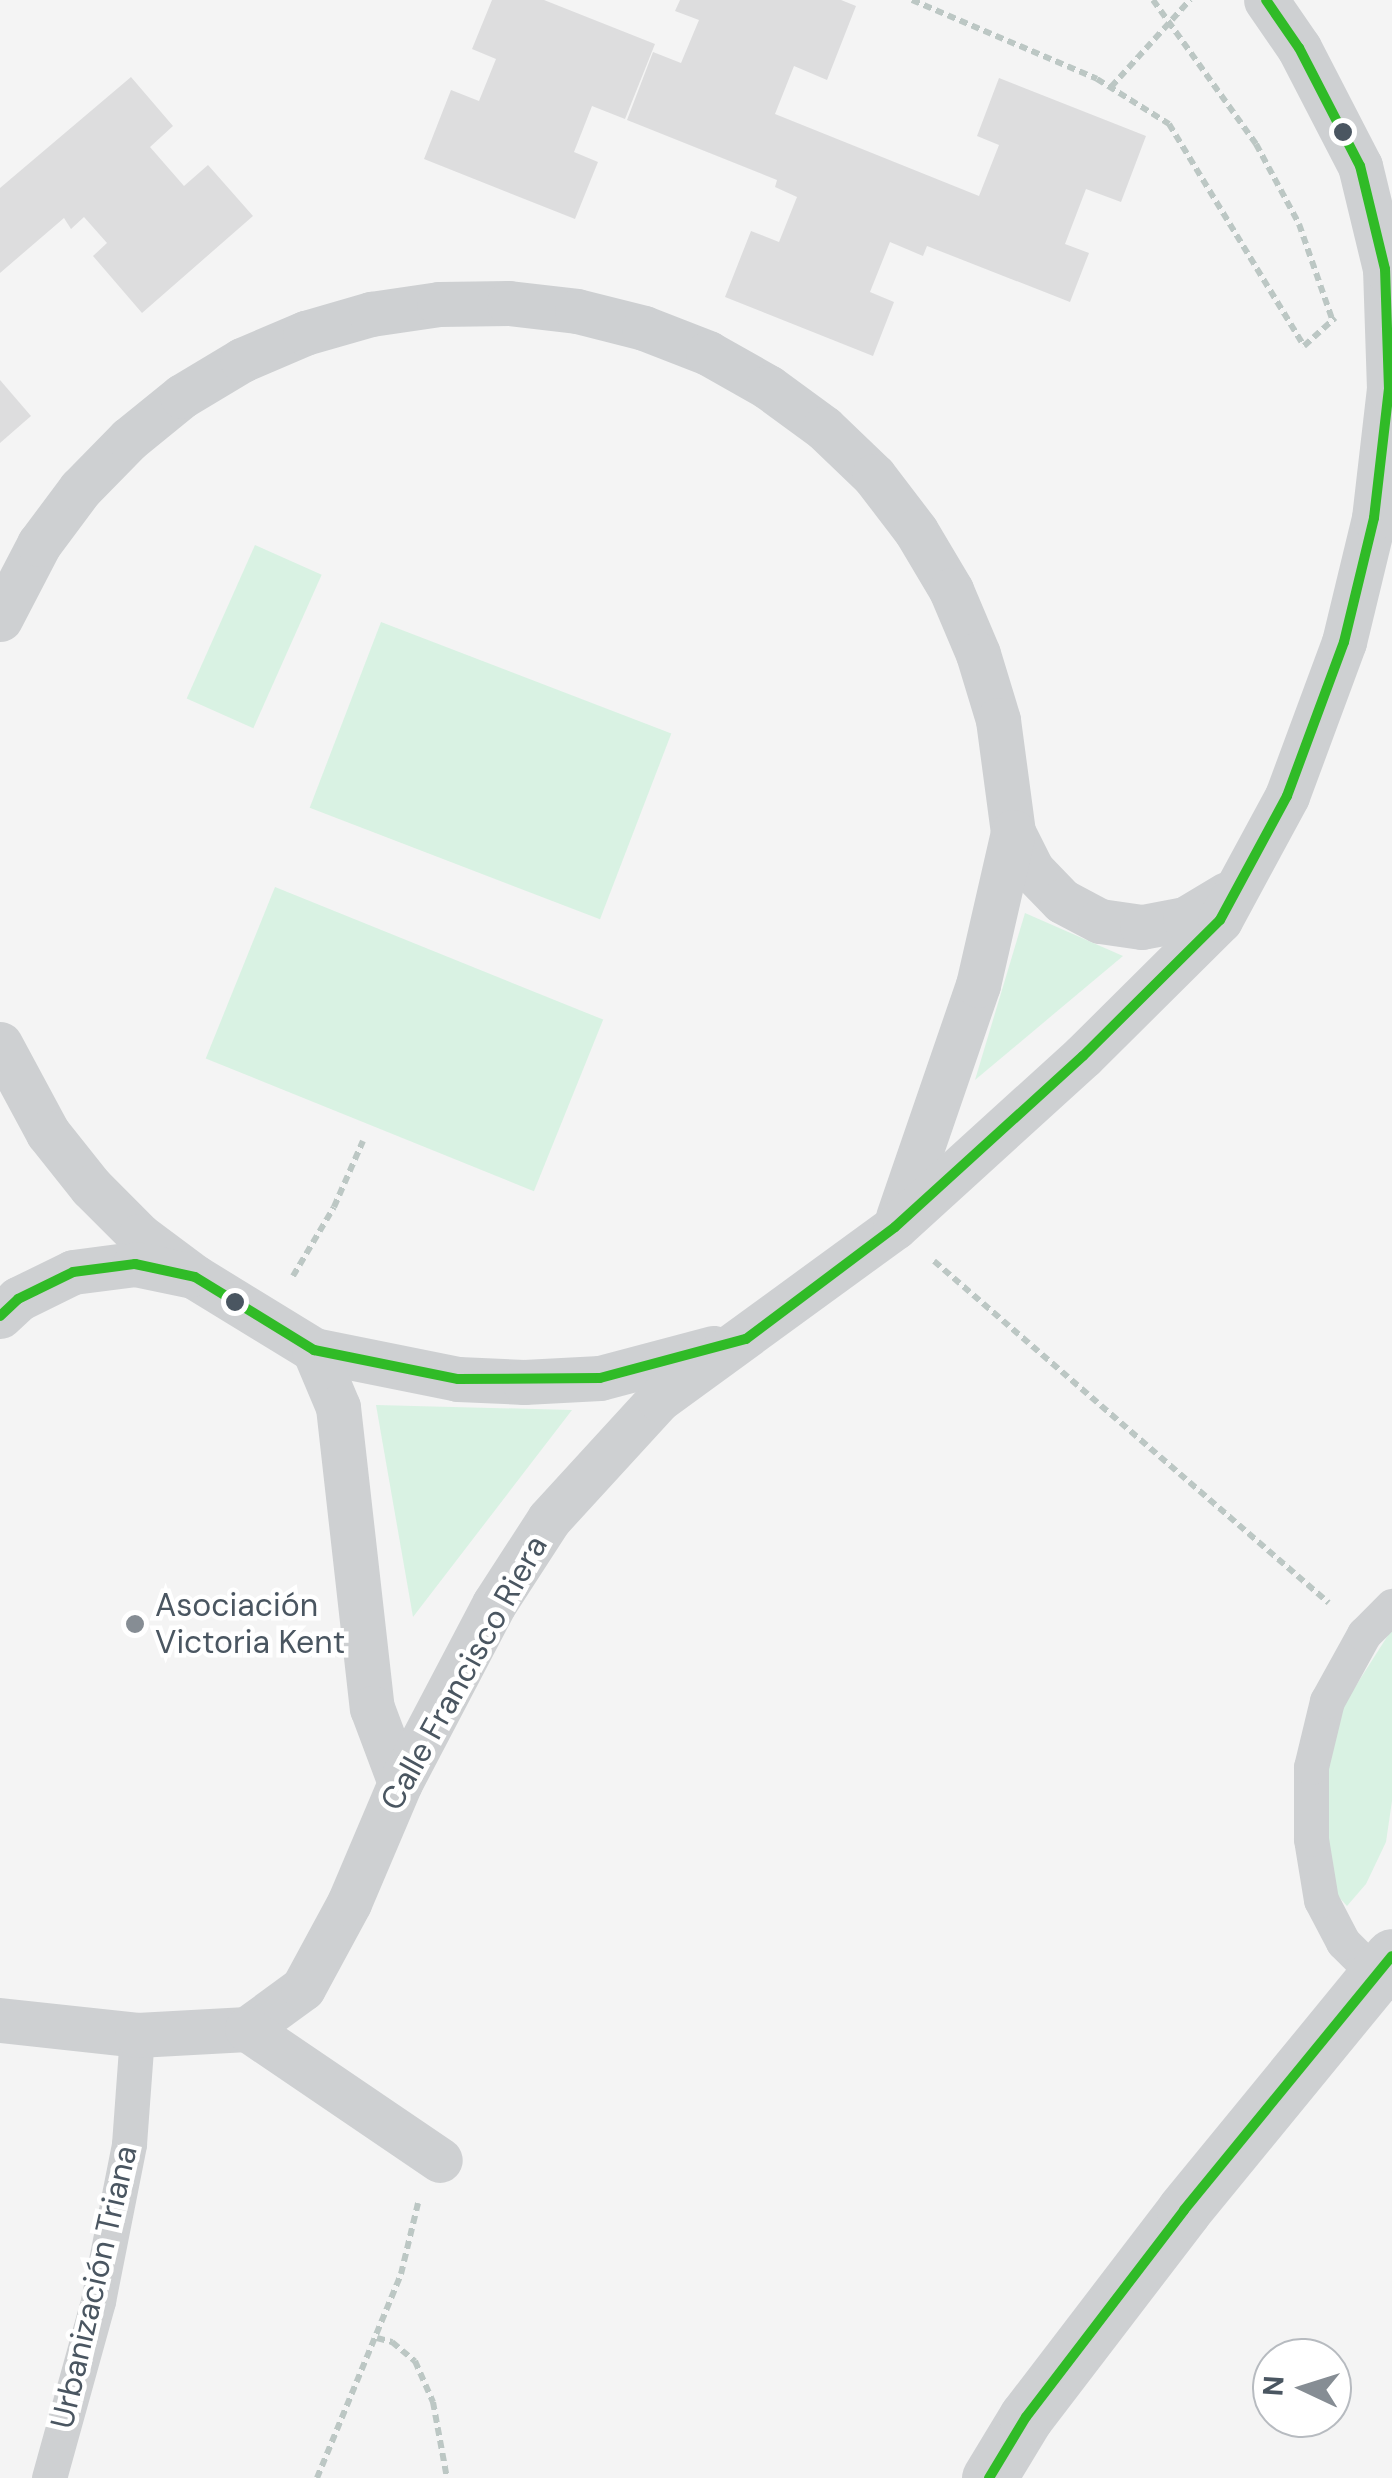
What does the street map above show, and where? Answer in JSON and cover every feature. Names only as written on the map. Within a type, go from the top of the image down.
[{"type":"street","name":"Calle Francisco Riera","points":[[247,2029],[302,1988],[348,1903],[400,1783],[494,1604],[549,1519],[659,1399],[746,1339],[894,1226],[1083,1056],[1220,920],[1252,866],[1287,796],[1344,642],[1374,518],[1389,389],[1385,269],[1360,166],[1299,48],[1266,0]]},
{"type":"street","points":[[0,618],[39,544],[80,489],[129,439],[182,396],[242,360],[305,333],[371,314],[440,304],[509,303],[577,311],[644,328],[708,354],[768,387],[824,428],[874,476],[916,531],[952,590],[978,654],[998,720],[1013,832],[1032,870],[1052,891],[1100,921],[1142,927],[1185,919],[1222,898],[1252,866]]},
{"type":"street","points":[[894,1226],[978,985],[1013,832]]},
{"type":"street","points":[[0,1044],[48,1132],[91,1187],[140,1236],[195,1277],[256,1310],[314,1350],[458,1378],[524,1382],[600,1378],[746,1339]]},
{"type":"street","points":[[0,1316],[18,1299],[73,1272],[135,1264],[195,1277]]},
{"type":"street","points":[[314,1350],[338,1407],[372,1708],[400,1783]]},
{"type":"street","points":[[990,2478],[1026,2418],[1184,2210],[1387,1972],[1343,1942],[1321,1900],[1311,1839],[1310,1767],[1326,1702],[1364,1634],[1392,1606]]},
{"type":"street","points":[[0,2020],[137,2035],[247,2029],[440,2160]]},
{"type":"street","name":"Urbanización Triana","points":[[49,2478],[98,2301],[129,2144],[137,2035]]},
{"type":"path","points":[[912,0],[1110,87],[1169,124],[1304,346],[1385,269]]},
{"type":"path","points":[[1153,0],[1172,21],[1256,144],[1299,224],[1333,320]]},
{"type":"path","points":[[1110,87],[1190,0]]},
{"type":"path","points":[[256,1310],[286,1288],[314,1244],[363,1142]]},
{"type":"path","points":[[951,1275],[1334,1608]]},
{"type":"path","points":[[317,2478],[377,2338],[416,2221],[419,2192],[440,2160]]},
{"type":"path","points":[[377,2338],[392,2342],[415,2361],[433,2402],[447,2478]]},
{"type":"green space","points":[[255,545],[322,575],[253,728],[187,698]]},
{"type":"green space","points":[[381,622],[671,733],[600,919],[310,808]]},
{"type":"green space","points":[[275,887],[603,1020],[534,1191],[206,1059]]},
{"type":"green space","points":[[1025,913],[1123,956],[975,1080]]},
{"type":"green space","points":[[376,1405],[572,1410],[413,1617]]},
{"type":"green space","points":[[1392,1629],[1392,1801],[1386,1842],[1366,1884],[1347,1906],[1337,1895],[1327,1860],[1327,1754],[1341,1709]]},
{"type":"building","points":[[492,0],[544,0],[655,44],[625,119],[592,106],[574,152],[598,162],[575,219],[424,159],[451,90],[479,101],[496,59],[472,49]]},
{"type":"building","points":[[680,0],[841,0],[856,6],[827,80],[794,66],[775,114],[979,196],[999,145],[977,136],[999,78],[1146,136],[1121,202],[1086,189],[1065,244],[1089,253],[1070,302],[927,246],[923,256],[890,242],[870,292],[894,302],[873,356],[725,297],[751,231],[779,242],[797,197],[775,187],[777,180],[627,120],[653,52],[681,63],[699,20],[675,11]]},
{"type":"building","points":[[131,77],[173,126],[150,147],[184,186],[208,165],[253,216],[142,313],[93,256],[107,243],[84,217],[71,229],[64,218],[0,273],[0,188]]},
{"type":"building","points":[[0,380],[31,416],[0,443]]},
{"type":"transit line","points":[[0,1316],[18,1299],[73,1272],[135,1264],[195,1277],[314,1350],[458,1379],[600,1378],[746,1339],[895,1227],[1083,1056],[1220,920],[1287,796],[1344,642],[1374,518],[1389,389],[1385,269],[1360,166],[1299,48],[1266,0]]},
{"type":"transit line","points":[[989,2478],[1026,2417],[1184,2210],[1392,1956]]},
{"type":"place","name":"Asociación Victoria Kent","points":[[135,1624]]}]
